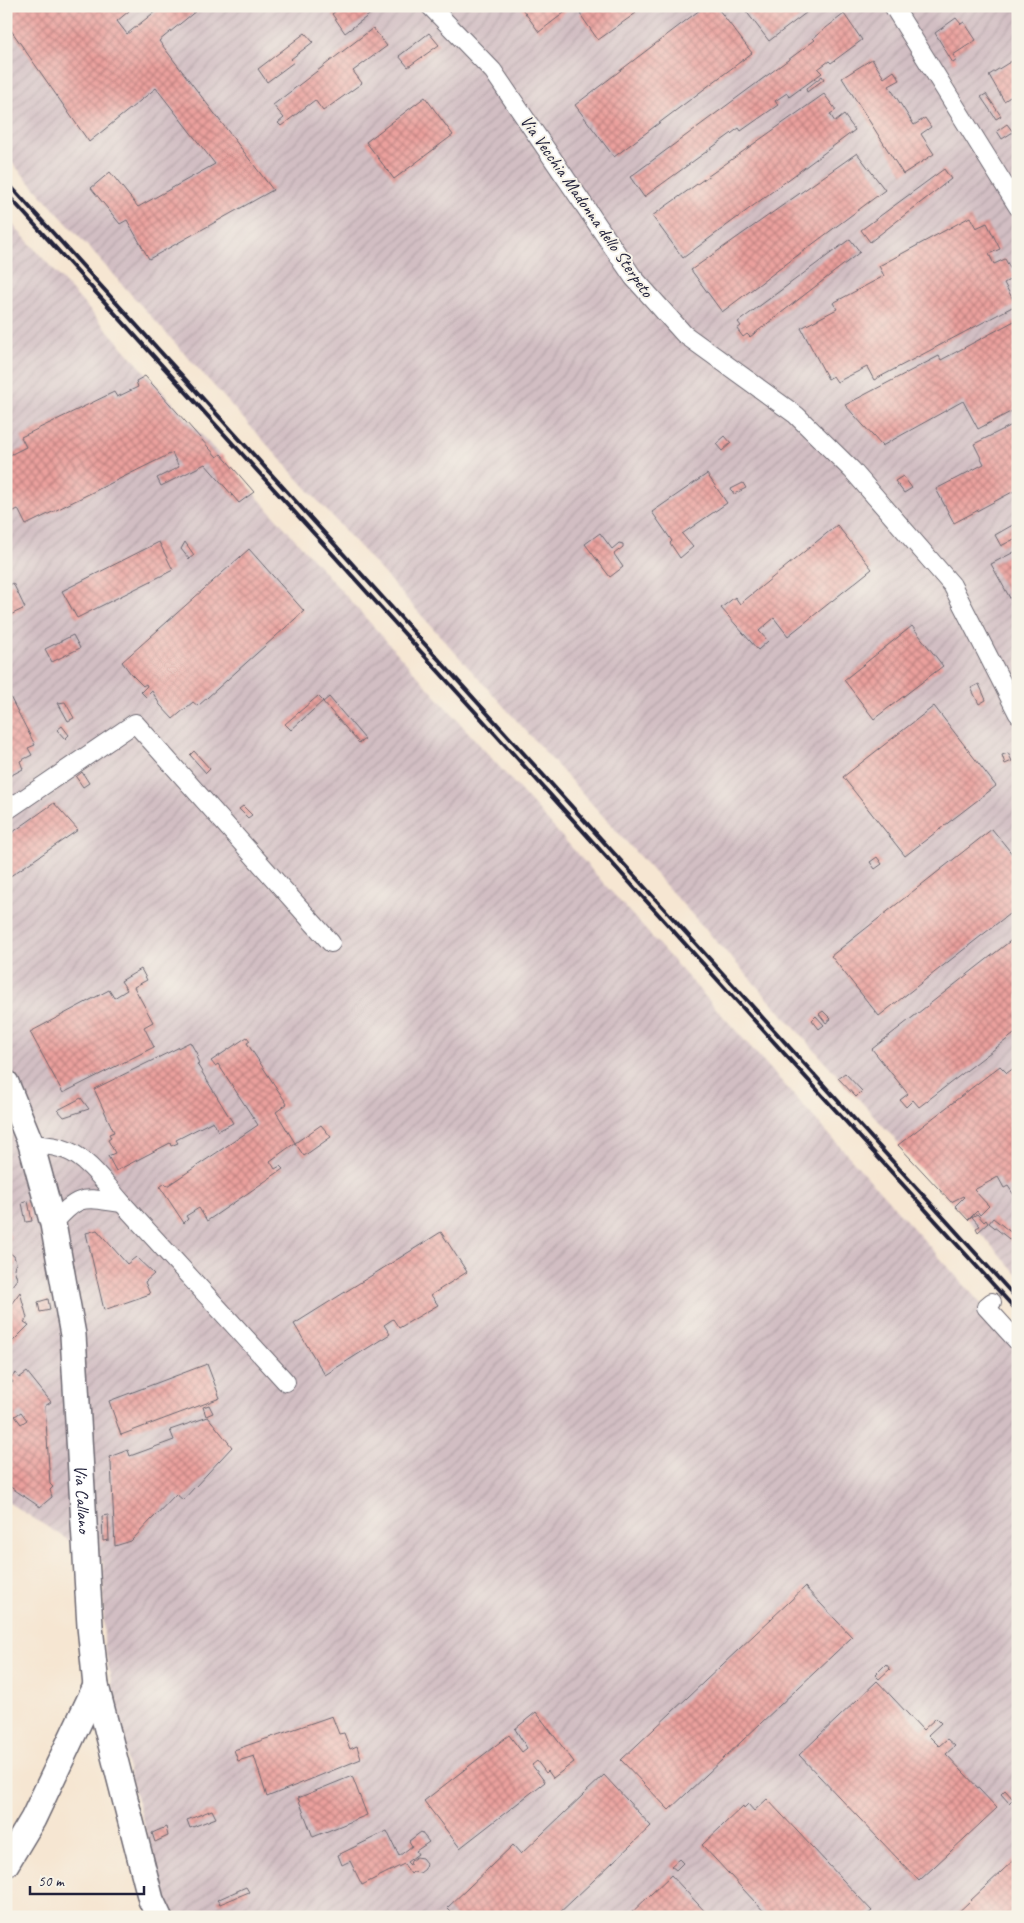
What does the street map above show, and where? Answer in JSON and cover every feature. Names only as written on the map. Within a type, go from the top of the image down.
[{"type":"street","name":"Via Vecchia Madonna dello Sterpeto","points":[[430,6],[493,71],[633,277],[658,306],[684,334],[796,415],[852,470],[952,585],[1018,714]]},
{"type":"street","points":[[893,6],[1018,207]]},
{"type":"street","points":[[6,811],[135,724],[331,943]]},
{"type":"street","name":"Via Callano","points":[[6,1083],[31,1144],[53,1224],[73,1336],[90,1626],[96,1686],[151,1900],[159,1917]]},
{"type":"street","points":[[31,1144],[67,1150],[97,1175],[286,1382]]},
{"type":"street","points":[[53,1224],[67,1209],[79,1200],[91,1199],[122,1204]]},
{"type":"street","points":[[992,1302],[986,1307],[1018,1342]]},
{"type":"street","points":[[6,1864],[33,1819],[96,1686]]},
{"type":"shaded area","points":[[6,6],[1018,6],[1018,1275],[6,156]]},
{"type":"shaded area","points":[[6,217],[1018,1345],[1018,1917],[171,1917],[130,1776],[104,1644],[103,1562],[6,1501]]},
{"type":"building","points":[[6,6],[126,6],[129,11],[117,21],[127,34],[162,6],[202,6],[159,41],[273,190],[149,259],[127,220],[120,224],[91,188],[110,172],[138,207],[215,164],[156,88],[89,142],[6,23]]},
{"type":"building","points":[[342,6],[381,6],[345,33],[332,14]]},
{"type":"building","points":[[520,6],[573,6],[539,32]]},
{"type":"building","points":[[589,6],[631,6],[636,13],[598,40],[580,14]]},
{"type":"building","points":[[705,6],[716,6],[752,53],[614,157],[575,105]]},
{"type":"building","points":[[742,6],[815,6],[769,41]]},
{"type":"building","points":[[844,14],[862,40],[831,63],[829,61],[818,69],[822,73],[789,97],[787,93],[775,101],[778,105],[741,131],[739,128],[644,197],[630,177],[815,40],[813,38]]},
{"type":"building","points":[[956,18],[961,24],[964,22],[976,40],[953,55],[957,60],[953,63],[935,33]]},
{"type":"building","points":[[373,28],[387,46],[353,71],[362,83],[323,111],[315,100],[281,126],[278,123],[284,118],[273,105]]},
{"type":"building","points":[[305,33],[313,42],[291,59],[294,62],[267,82],[258,69]]},
{"type":"building","points":[[429,33],[439,45],[408,67],[399,56]]},
{"type":"building","points":[[1018,57],[1018,92],[1004,101],[989,75]]},
{"type":"building","points":[[872,59],[884,78],[894,71],[900,80],[889,86],[914,125],[925,118],[931,127],[921,134],[934,154],[903,174],[842,78]]},
{"type":"building","points":[[822,76],[824,79],[807,92],[806,89]]},
{"type":"building","points":[[824,94],[836,110],[830,114],[835,122],[844,115],[855,130],[683,258],[652,216]]},
{"type":"building","points":[[986,94],[1001,116],[996,119],[981,97]]},
{"type":"building","points":[[425,97],[453,135],[394,179],[366,142]]},
{"type":"building","points":[[1007,124],[1013,132],[1002,139],[997,131]]},
{"type":"building","points":[[857,153],[885,190],[722,312],[691,270]]},
{"type":"building","points":[[944,169],[951,179],[870,242],[861,230]]},
{"type":"building","points":[[970,217],[976,228],[987,223],[1000,249],[989,254],[994,264],[1005,259],[1015,277],[1004,283],[1016,305],[874,380],[867,367],[837,382],[833,376],[828,379],[801,328],[837,309],[833,303],[884,276],[879,266]]},
{"type":"building","points":[[850,239],[860,252],[750,337],[747,334],[743,337],[737,329],[741,326],[738,322]]},
{"type":"building","points":[[1018,319],[1018,408],[978,429],[963,401],[882,446],[845,405],[939,356],[941,360]]},
{"type":"building","points":[[145,376],[217,457],[221,454],[254,492],[239,503],[205,464],[161,486],[157,478],[179,467],[172,453],[26,525],[18,509],[6,515],[6,457],[26,447],[21,437],[114,392],[117,397],[138,387],[136,381]]},
{"type":"building","points":[[1018,422],[1018,489],[954,523],[936,489],[984,464],[974,444]]},
{"type":"building","points":[[725,436],[731,443],[722,451],[716,444]]},
{"type":"building","points":[[707,474],[727,503],[682,534],[693,547],[680,558],[670,543],[672,541],[652,512]]},
{"type":"building","points":[[903,476],[912,488],[904,493],[895,481]]},
{"type":"building","points":[[743,483],[746,488],[734,494],[731,489]]},
{"type":"building","points":[[1018,522],[1018,537],[1001,546],[995,535]]},
{"type":"building","points":[[837,525],[872,569],[788,636],[774,618],[759,631],[768,641],[758,650],[721,608],[735,597],[740,604]]},
{"type":"building","points":[[600,533],[612,549],[619,543],[623,544],[623,547],[614,554],[623,567],[610,577],[585,544]]},
{"type":"building","points":[[159,542],[173,570],[77,618],[62,591]]},
{"type":"building","points":[[185,542],[194,555],[189,559],[181,549]]},
{"type":"building","points":[[249,549],[304,611],[198,706],[193,702],[173,719],[160,705],[152,691],[146,697],[141,692],[147,686],[146,684],[143,686],[122,662]]},
{"type":"building","points":[[1018,550],[1018,597],[1011,600],[991,564]]},
{"type":"building","points":[[13,583],[25,608],[6,617],[6,607],[11,604],[6,594],[6,587]]},
{"type":"building","points":[[912,626],[943,666],[874,719],[844,680]]},
{"type":"building","points":[[73,635],[80,648],[52,662],[45,649]]},
{"type":"building","points":[[979,684],[986,700],[979,704],[971,688]]},
{"type":"building","points":[[6,689],[35,745],[28,748],[32,755],[20,761],[23,769],[6,778]]},
{"type":"building","points":[[318,696],[323,701],[291,730],[285,724]]},
{"type":"building","points":[[329,697],[365,739],[359,743],[323,702]]},
{"type":"building","points":[[65,702],[74,718],[68,721],[58,703]]},
{"type":"building","points":[[934,706],[996,786],[905,856],[843,777]]},
{"type":"building","points":[[62,726],[69,735],[65,739],[57,730]]},
{"type":"building","points":[[194,751],[210,769],[206,773],[190,755]]},
{"type":"building","points":[[1008,753],[1012,761],[1005,764],[1002,755]]},
{"type":"building","points":[[82,772],[89,783],[83,787],[76,777]]},
{"type":"building","points":[[54,803],[78,830],[6,879],[6,837]]},
{"type":"building","points":[[243,806],[252,815],[248,818],[239,809]]},
{"type":"building","points":[[992,829],[1018,861],[1018,907],[879,1016],[831,956]]},
{"type":"building","points":[[877,857],[882,864],[875,869],[870,862]]},
{"type":"building","points":[[1018,935],[1018,1031],[919,1107],[913,1100],[906,1107],[900,1100],[908,1094],[872,1049]]},
{"type":"building","points":[[141,969],[147,980],[134,987],[153,1022],[144,1027],[154,1047],[63,1093],[30,1032],[109,990],[114,998],[127,990],[121,981]]},
{"type":"building","points":[[823,1011],[831,1019],[826,1023],[819,1014]]},
{"type":"building","points":[[816,1016],[824,1025],[819,1029],[812,1020]]},
{"type":"building","points":[[247,1037],[250,1041],[247,1043],[287,1104],[276,1112],[295,1143],[270,1161],[275,1169],[280,1166],[283,1169],[207,1221],[199,1208],[186,1216],[188,1219],[184,1223],[160,1187],[165,1183],[167,1186],[258,1125],[218,1064],[215,1066],[211,1061]]},
{"type":"building","points":[[190,1042],[198,1056],[196,1057],[199,1063],[197,1064],[233,1123],[218,1131],[213,1121],[176,1140],[178,1143],[171,1146],[170,1143],[116,1171],[108,1156],[115,1153],[108,1140],[111,1138],[109,1134],[114,1132],[94,1089]]},
{"type":"building","points":[[1018,1065],[1018,1201],[1008,1186],[1004,1188],[998,1177],[974,1190],[989,1206],[980,1215],[977,1211],[968,1220],[955,1206],[964,1197],[951,1202],[898,1145],[1000,1066],[1007,1073]]},
{"type":"building","points":[[845,1073],[862,1091],[856,1097],[838,1078]]},
{"type":"building","points":[[81,1098],[89,1109],[64,1117],[58,1110]]},
{"type":"building","points":[[321,1125],[331,1137],[304,1156],[295,1143]]},
{"type":"building","points":[[28,1201],[32,1221],[26,1222],[22,1203]]},
{"type":"building","points":[[977,1214],[984,1222],[986,1220],[988,1223],[978,1232],[976,1228],[980,1226],[972,1217]]},
{"type":"building","points":[[993,1218],[1018,1238],[1018,1246],[989,1223]]},
{"type":"building","points":[[6,1229],[10,1236],[8,1241],[10,1253],[14,1256],[16,1263],[14,1268],[17,1279],[6,1294]]},
{"type":"building","points":[[97,1230],[127,1264],[136,1257],[154,1274],[145,1282],[150,1294],[104,1310],[86,1233]]},
{"type":"building","points":[[441,1232],[467,1272],[431,1295],[438,1305],[399,1328],[393,1319],[384,1325],[390,1334],[325,1375],[294,1324]]},
{"type":"building","points":[[20,1292],[27,1318],[24,1322],[29,1325],[6,1348],[6,1311]]},
{"type":"building","points":[[48,1299],[50,1310],[40,1312],[38,1302]]},
{"type":"building","points":[[207,1364],[220,1398],[121,1435],[109,1401]]},
{"type":"building","points":[[27,1372],[51,1402],[45,1406],[50,1484],[53,1487],[50,1490],[52,1497],[40,1507],[6,1484],[6,1388],[13,1382],[10,1378],[16,1373],[19,1378]],"holes":[[[21,1412],[27,1420],[21,1424],[15,1416]]]},
{"type":"building","points":[[209,1405],[213,1413],[206,1416],[203,1407]]},
{"type":"building","points":[[208,1417],[232,1447],[183,1500],[176,1494],[131,1541],[115,1546],[111,1463],[109,1457],[128,1450],[130,1456],[174,1440],[170,1430]]},
{"type":"building","points":[[108,1515],[109,1540],[103,1541],[102,1516]]},
{"type":"building","points":[[805,1587],[852,1637],[669,1810],[621,1760]]},
{"type":"building","points":[[886,1664],[890,1669],[879,1679],[875,1675]]},
{"type":"building","points":[[877,1681],[923,1730],[936,1718],[941,1723],[928,1735],[939,1746],[947,1739],[955,1746],[946,1754],[997,1808],[919,1881],[799,1755]]},
{"type":"building","points":[[536,1712],[574,1762],[553,1778],[548,1771],[546,1773],[537,1761],[532,1765],[545,1782],[460,1848],[424,1801],[509,1735],[522,1752],[527,1748],[515,1729]]},
{"type":"building","points":[[332,1716],[339,1734],[344,1733],[350,1749],[357,1746],[361,1759],[267,1797],[254,1756],[238,1761],[234,1750]]},
{"type":"building","points":[[604,1775],[651,1826],[555,1917],[456,1917],[447,1908],[513,1845],[521,1854]]},
{"type":"building","points":[[352,1776],[367,1815],[313,1837],[298,1798]]},
{"type":"building","points":[[1005,1790],[1013,1799],[1009,1803],[1001,1794]]},
{"type":"building","points":[[767,1799],[872,1911],[865,1917],[769,1917],[702,1845],[743,1806],[744,1808],[748,1804],[754,1811]]},
{"type":"building","points":[[212,1810],[216,1818],[190,1828],[187,1820]]},
{"type":"building","points":[[166,1827],[168,1836],[155,1842],[152,1833]]},
{"type":"building","points":[[387,1831],[399,1856],[412,1846],[409,1841],[421,1832],[429,1842],[416,1851],[418,1854],[407,1862],[410,1865],[411,1861],[416,1857],[422,1858],[426,1863],[425,1869],[420,1873],[413,1872],[411,1874],[404,1864],[362,1885],[350,1861],[342,1865],[338,1855]]},
{"type":"building","points":[[1018,1856],[1018,1917],[953,1917]]},
{"type":"building","points":[[679,1859],[683,1863],[676,1870],[671,1866]]},
{"type":"building","points":[[671,1875],[710,1917],[627,1917]]},
{"type":"building","points":[[246,1887],[249,1892],[220,1904],[217,1900]]},
{"type":"railway","points":[[6,181],[1018,1300]]},
{"type":"railway","points":[[6,193],[1018,1312]]}]
